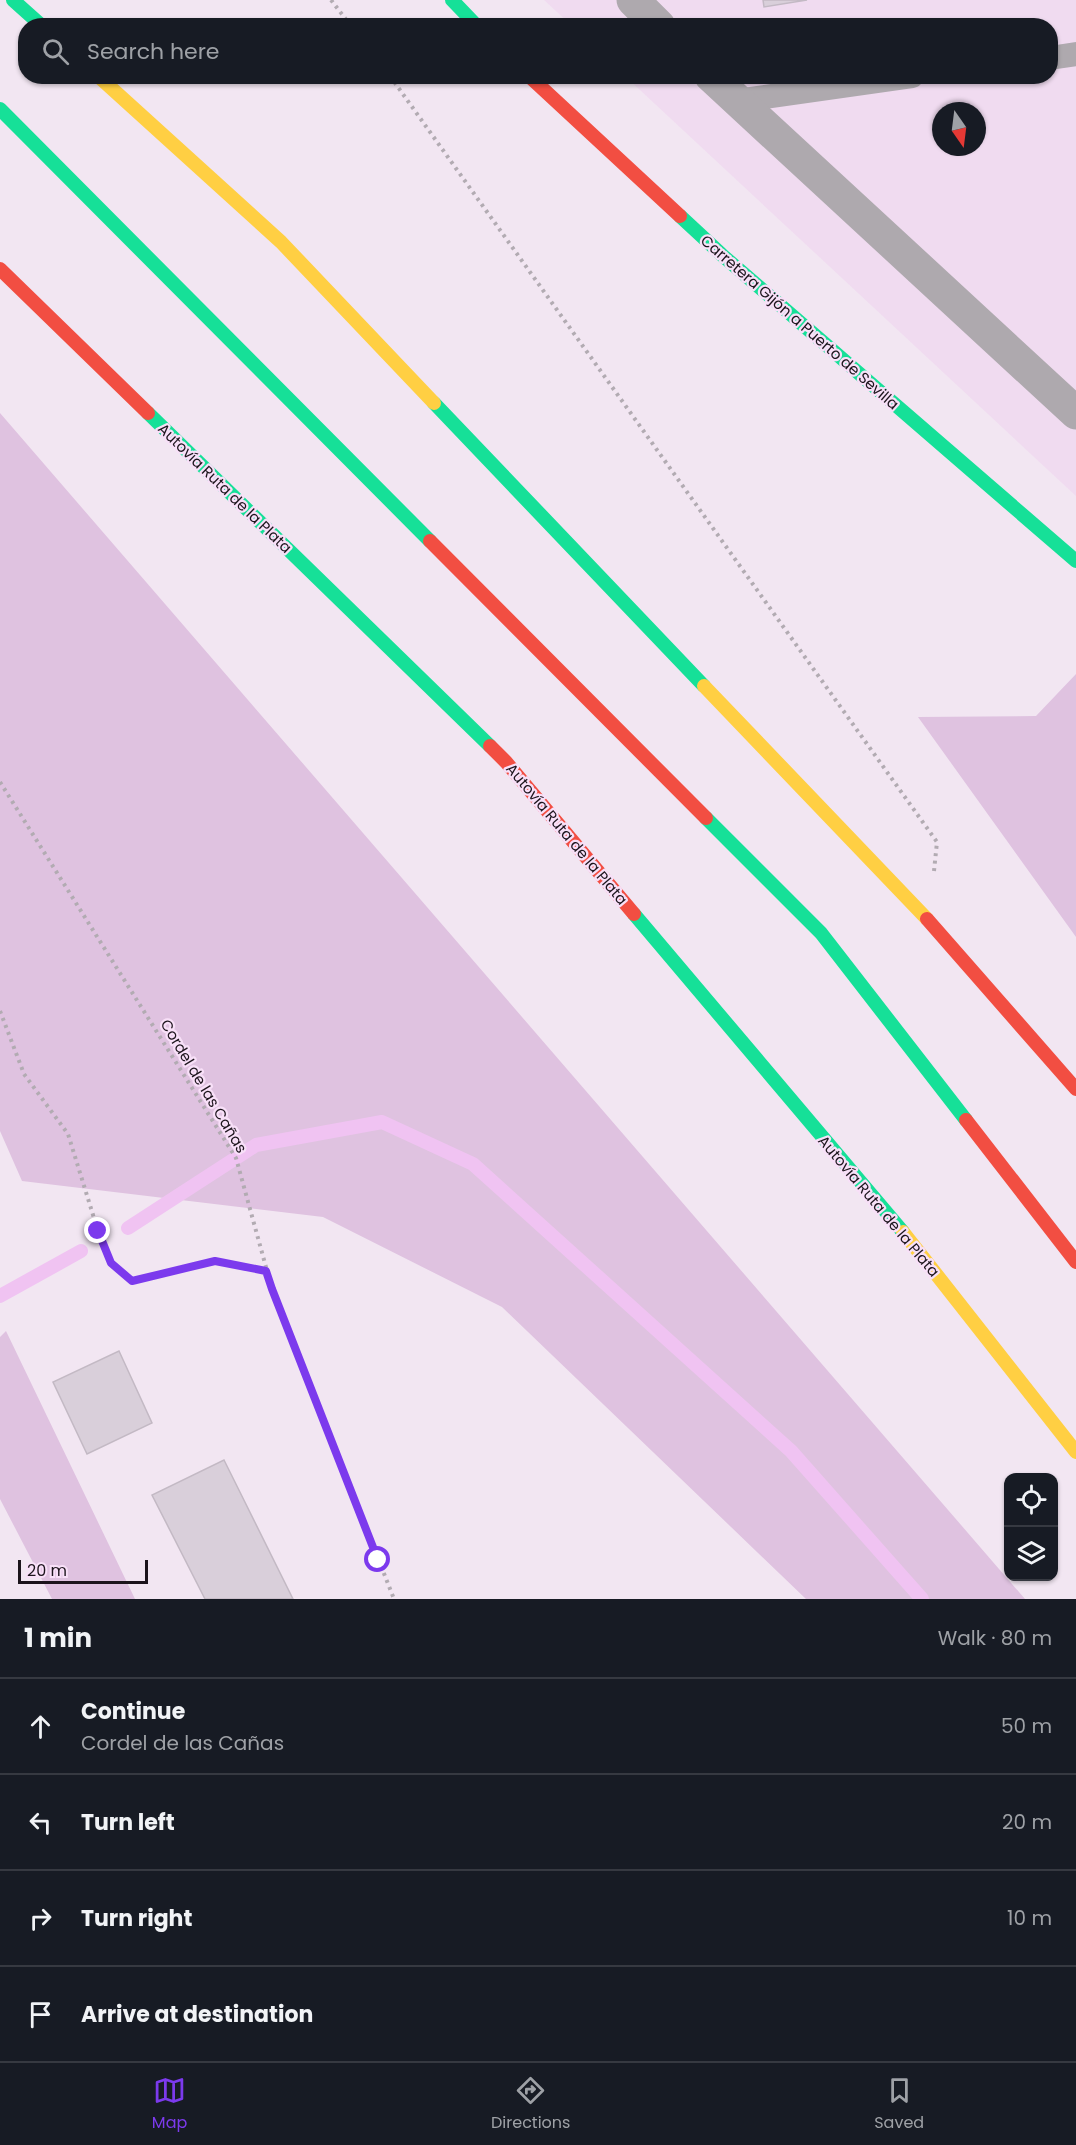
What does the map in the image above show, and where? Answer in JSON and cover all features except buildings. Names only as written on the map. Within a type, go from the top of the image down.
[{"type":"highway","points":[[14,0],[33,18]]},
{"type":"highway","points":[[452,0],[469,18]]},
{"type":"highway","points":[[107,84],[281,242],[929,922],[1076,1089]]},
{"type":"highway","name":"Carretera Gijón a Puerto de Sevilla","points":[[538,84],[722,255],[1076,561]]},
{"type":"highway","points":[[0,109],[821,933],[1076,1262]]},
{"type":"highway","name":"Autovía Ruta de la Plata","points":[[0,269],[506,762],[906,1236],[1076,1452]]},
{"type":"highway","points":[[929,922],[1048,1077]]},
{"type":"street","points":[[633,0],[651,18]]},
{"type":"street","points":[[719,84],[1076,413]]},
{"type":"lane","points":[[1058,57],[1076,54]]},
{"type":"lane","points":[[736,100],[853,84]]},
{"type":"path","points":[[331,0],[345,18]]},
{"type":"path","points":[[396,84],[937,842],[929,922]]},
{"type":"path","name":"Cordel de las Cañas","points":[[0,782],[236,1158],[272,1289],[394,1599]]},
{"type":"path","points":[[0,1011],[24,1074],[68,1134],[98,1231],[111,1263],[132,1281],[215,1261],[266,1271]]},
{"type":"shaded area","points":[[544,0],[1076,0],[1076,496],[634,84],[1058,84],[1058,18],[563,18]]},
{"type":"shaded area","points":[[0,413],[1004,1575],[1004,1581],[1009,1581],[1025,1599],[806,1599],[502,1307],[323,1217],[22,1181],[0,1131]]},
{"type":"shaded area","points":[[1076,674],[1076,937],[918,717],[1036,716]]},
{"type":"shaded area","points":[[6,1331],[135,1599],[52,1599],[0,1499],[0,1337]]},
{"type":"waterway","points":[[128,1228],[256,1145],[382,1122],[473,1164],[791,1451],[922,1599]]},
{"type":"waterway","points":[[0,1296],[81,1251]]},
{"type":"traffic: fast","points":[[13,0],[33,18]]},
{"type":"traffic: fast","points":[[452,0],[469,18]]},
{"type":"traffic: fast","points":[[0,109],[430,541]]},
{"type":"traffic: fast","points":[[680,216],[722,255],[1076,561]]},
{"type":"traffic: fast","points":[[434,403],[704,686]]},
{"type":"traffic: fast","points":[[148,413],[490,746]]},
{"type":"traffic: fast","points":[[706,818],[821,933],[966,1120]]},
{"type":"traffic: fast","points":[[634,914],[903,1232]]},
{"type":"traffic: slow","points":[[107,84],[281,242],[434,403]]},
{"type":"traffic: slow","points":[[704,686],[927,919]]},
{"type":"traffic: slow","points":[[903,1232],[1076,1452]]},
{"type":"traffic: jam","points":[[538,84],[680,216]]},
{"type":"traffic: jam","points":[[0,269],[148,413]]},
{"type":"traffic: jam","points":[[430,541],[706,818]]},
{"type":"traffic: jam","points":[[490,746],[634,914]]},
{"type":"traffic: jam","points":[[927,919],[1076,1089]]},
{"type":"traffic: jam","points":[[966,1120],[1076,1262]]},
{"type":"route","points":[[98,1231],[111,1263],[132,1281],[215,1261],[266,1271],[378,1560]]}]
